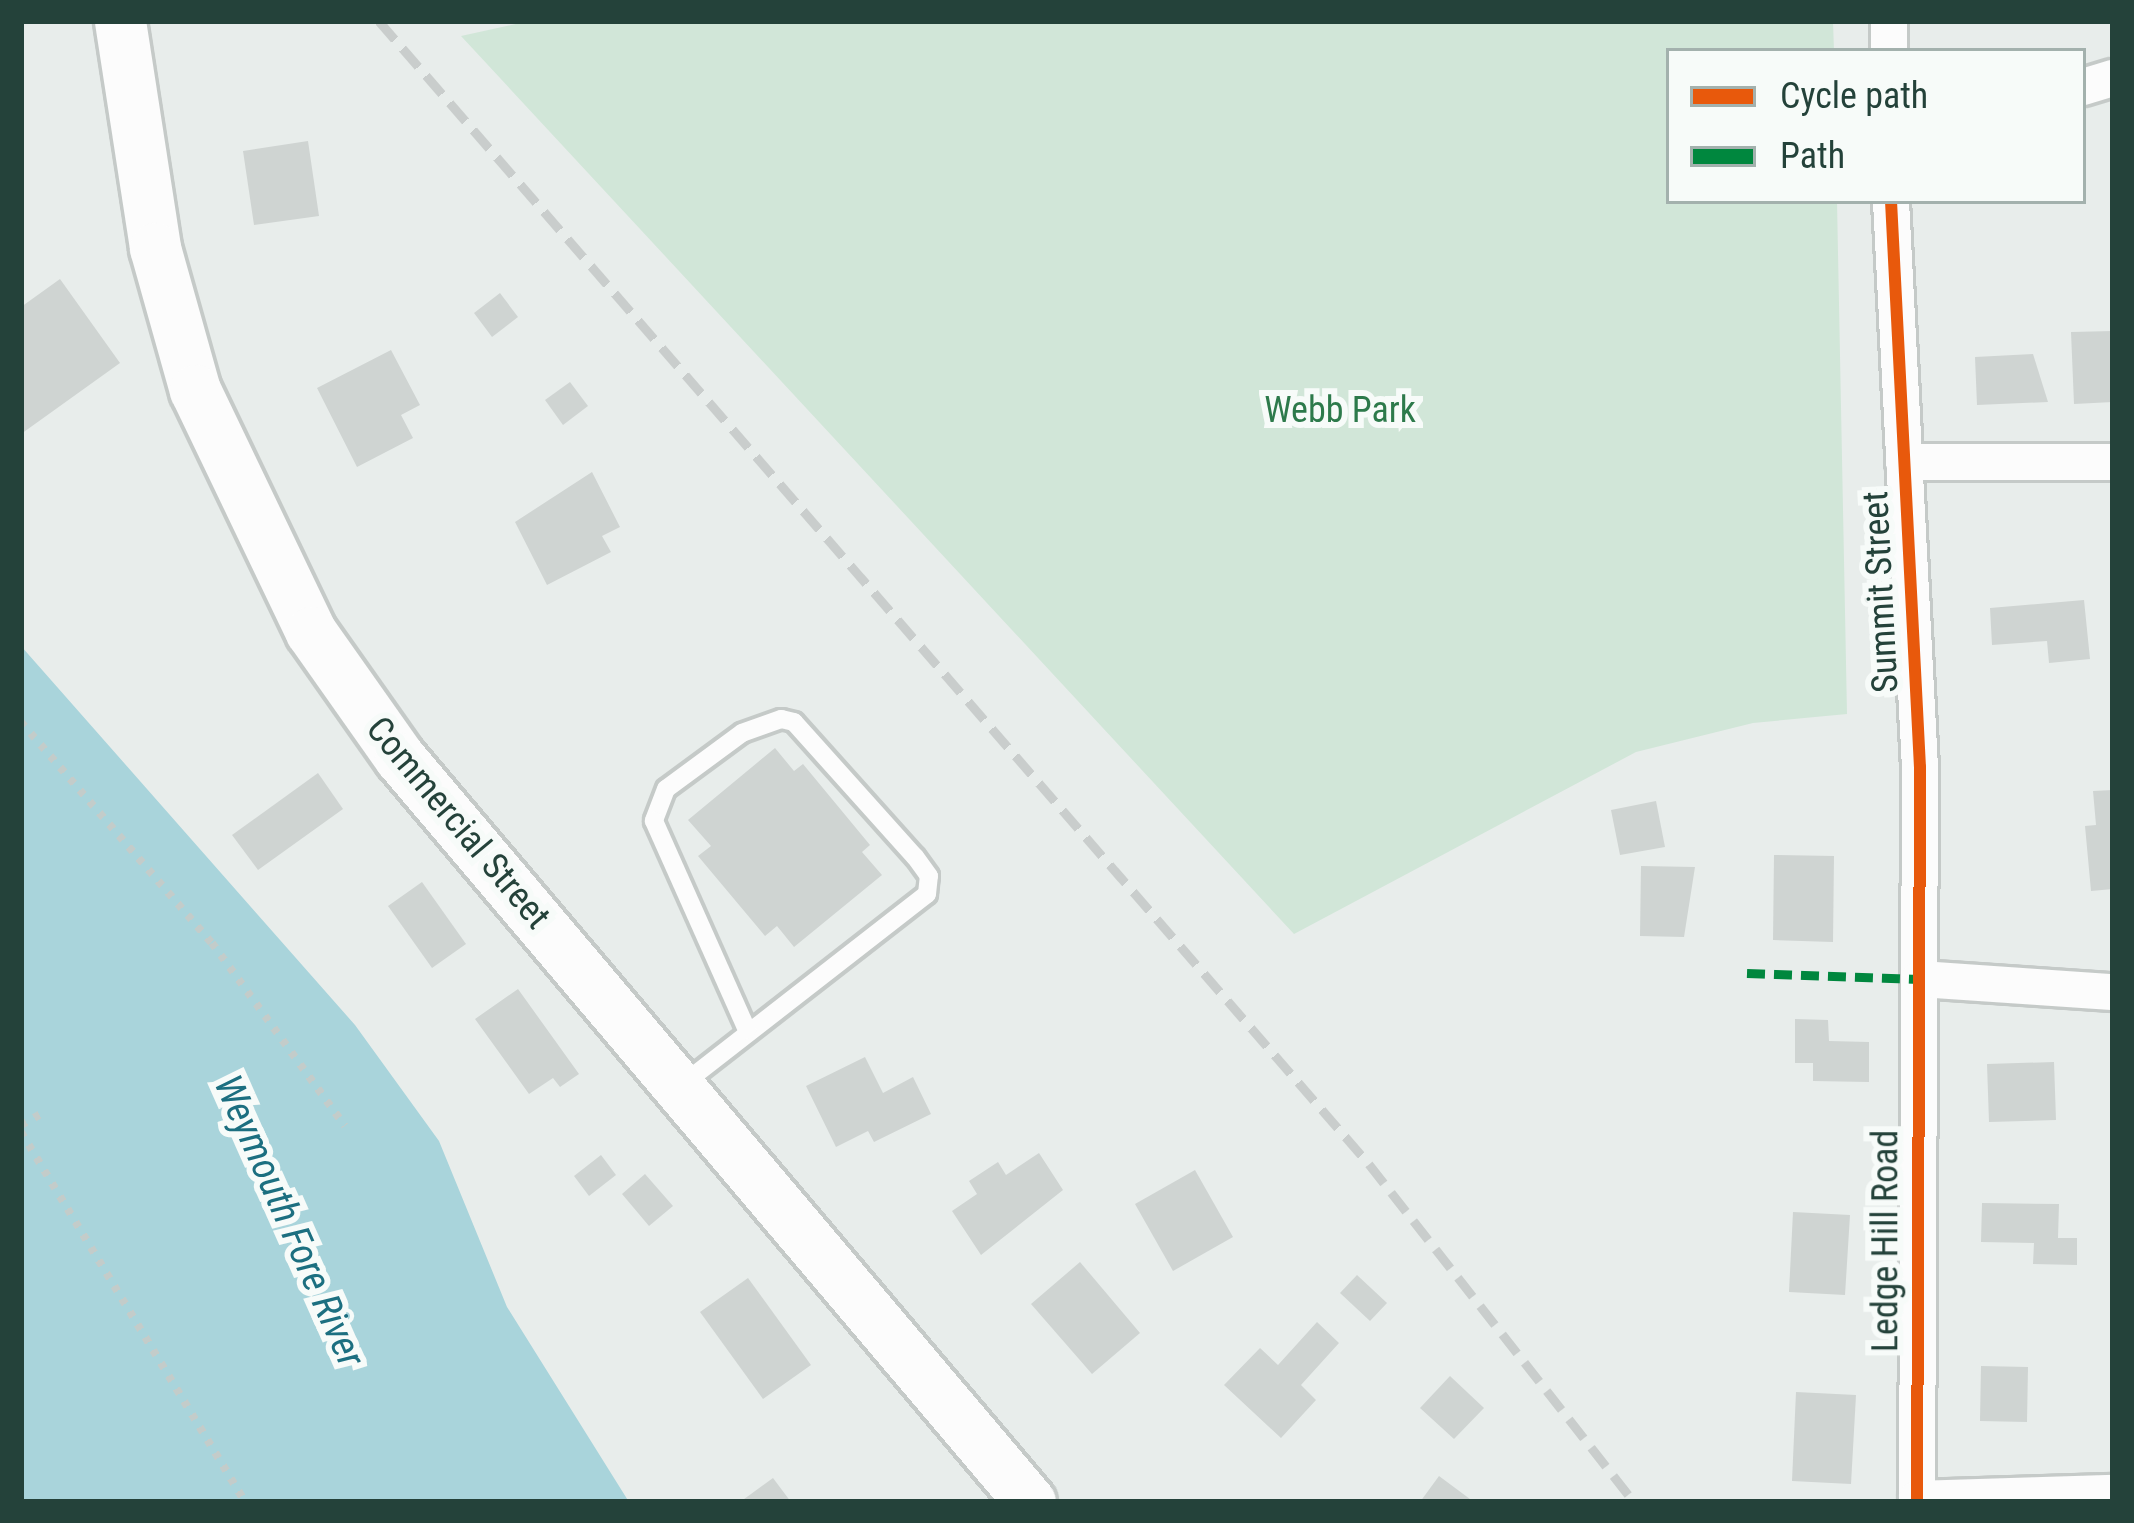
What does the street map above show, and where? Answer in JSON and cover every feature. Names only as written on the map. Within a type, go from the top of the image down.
[{"type":"main road","name":"Commercial Street","points":[[120,21],[147,209],[180,342],[276,570],[400,758],[1030,1502]]},
{"type":"street","name":"Summit Street","points":[[1891,204],[1920,767],[1920,980]]},
{"type":"street","points":[[1904,462],[2113,462]]},
{"type":"street","points":[[1920,980],[2113,992]]},
{"type":"street","name":"Ledge Hill Road","points":[[1917,1501],[1920,980]]},
{"type":"street","points":[[1917,1501],[2113,1493]]},
{"type":"lane","points":[[679,1088],[747,1030],[927,894],[929,876],[915,857],[794,722],[781,719],[742,733],[665,789],[654,820],[747,1030]]},
{"type":"path","points":[[21,722],[212,943],[345,1126]]},
{"type":"path","points":[[46,1111],[21,1129],[244,1502]]},
{"type":"green space","name":"Webb Park","points":[[529,21],[1833,21],[1834,48],[1666,48],[1666,204],[1837,204],[1847,714],[1753,723],[1636,752],[1294,934],[461,36]]},
{"type":"water","name":"Weymouth Fore River","points":[[21,646],[355,1025],[439,1141],[507,1307],[629,1502],[21,1502]]},
{"type":"building","points":[[308,141],[319,216],[254,225],[243,151]]},
{"type":"building","points":[[60,279],[120,363],[21,434],[21,307]]},
{"type":"building","points":[[500,293],[518,317],[492,337],[474,313]]},
{"type":"building","points":[[2113,331],[2113,402],[2074,404],[2071,332]]},
{"type":"building","points":[[391,350],[420,405],[401,415],[413,438],[357,467],[317,388]]},
{"type":"building","points":[[2033,354],[2048,402],[1977,405],[1975,357]]},
{"type":"building","points":[[570,382],[588,406],[563,425],[545,400]]},
{"type":"building","points":[[592,472],[620,527],[602,536],[611,552],[547,585],[515,522]]},
{"type":"building","points":[[2084,600],[2090,659],[2049,663],[2047,641],[1992,645],[1990,608]]},
{"type":"building","points":[[775,748],[794,771],[803,764],[870,845],[862,852],[882,875],[794,947],[777,926],[765,936],[698,856],[711,846],[688,820]]},
{"type":"building","points":[[318,773],[343,809],[258,870],[232,835]]},
{"type":"building","points":[[2113,790],[2113,889],[2091,891],[2085,826],[2096,825],[2093,791]]},
{"type":"building","points":[[1656,801],[1665,847],[1620,855],[1611,810]]},
{"type":"building","points":[[1774,855],[1834,856],[1833,942],[1773,940]]},
{"type":"building","points":[[1641,866],[1695,867],[1684,937],[1640,936]]},
{"type":"building","points":[[422,882],[466,944],[432,968],[388,906]]},
{"type":"building","points":[[518,989],[579,1074],[560,1087],[553,1078],[529,1094],[475,1019]]},
{"type":"building","points":[[1795,1019],[1828,1020],[1829,1041],[1869,1042],[1869,1082],[1813,1081],[1813,1063],[1795,1063]]},
{"type":"building","points":[[865,1057],[883,1093],[913,1077],[931,1114],[874,1142],[868,1131],[836,1147],[806,1086]]},
{"type":"building","points":[[2054,1062],[2056,1120],[1989,1122],[1987,1064]]},
{"type":"building","points":[[1039,1153],[1063,1190],[981,1255],[952,1211],[977,1194],[969,1181],[998,1162],[1006,1175]]},
{"type":"building","points":[[601,1155],[616,1175],[589,1196],[574,1176]]},
{"type":"building","points":[[1195,1170],[1233,1237],[1173,1271],[1135,1204]]},
{"type":"building","points":[[645,1174],[673,1206],[649,1226],[622,1194]]},
{"type":"building","points":[[1982,1203],[2059,1204],[2058,1238],[2077,1238],[2077,1265],[2033,1264],[2034,1243],[1981,1242]]},
{"type":"building","points":[[1793,1212],[1850,1215],[1845,1295],[1789,1292]]},
{"type":"building","points":[[1080,1262],[1140,1333],[1092,1374],[1031,1304]]},
{"type":"building","points":[[1357,1275],[1387,1303],[1370,1321],[1340,1293]]},
{"type":"building","points":[[748,1278],[811,1365],[763,1399],[700,1312]]},
{"type":"building","points":[[1317,1322],[1339,1343],[1301,1385],[1316,1400],[1281,1438],[1224,1385],[1260,1348],[1278,1365]]},
{"type":"building","points":[[1981,1366],[2028,1367],[2027,1422],[1980,1421]]},
{"type":"building","points":[[1450,1376],[1484,1408],[1454,1439],[1420,1408]]},
{"type":"building","points":[[1796,1392],[1856,1395],[1851,1484],[1792,1481]]},
{"type":"building","points":[[1439,1476],[1474,1502],[1420,1502]]},
{"type":"building","points":[[773,1478],[791,1502],[740,1502]]},
{"type":"railway","points":[[379,21],[1369,1164],[1634,1502]]},
{"type":"marked path","points":[[1747,973],[1920,979]]},
{"type":"cycle path","points":[[1891,204],[1920,767],[1917,1502]]}]
